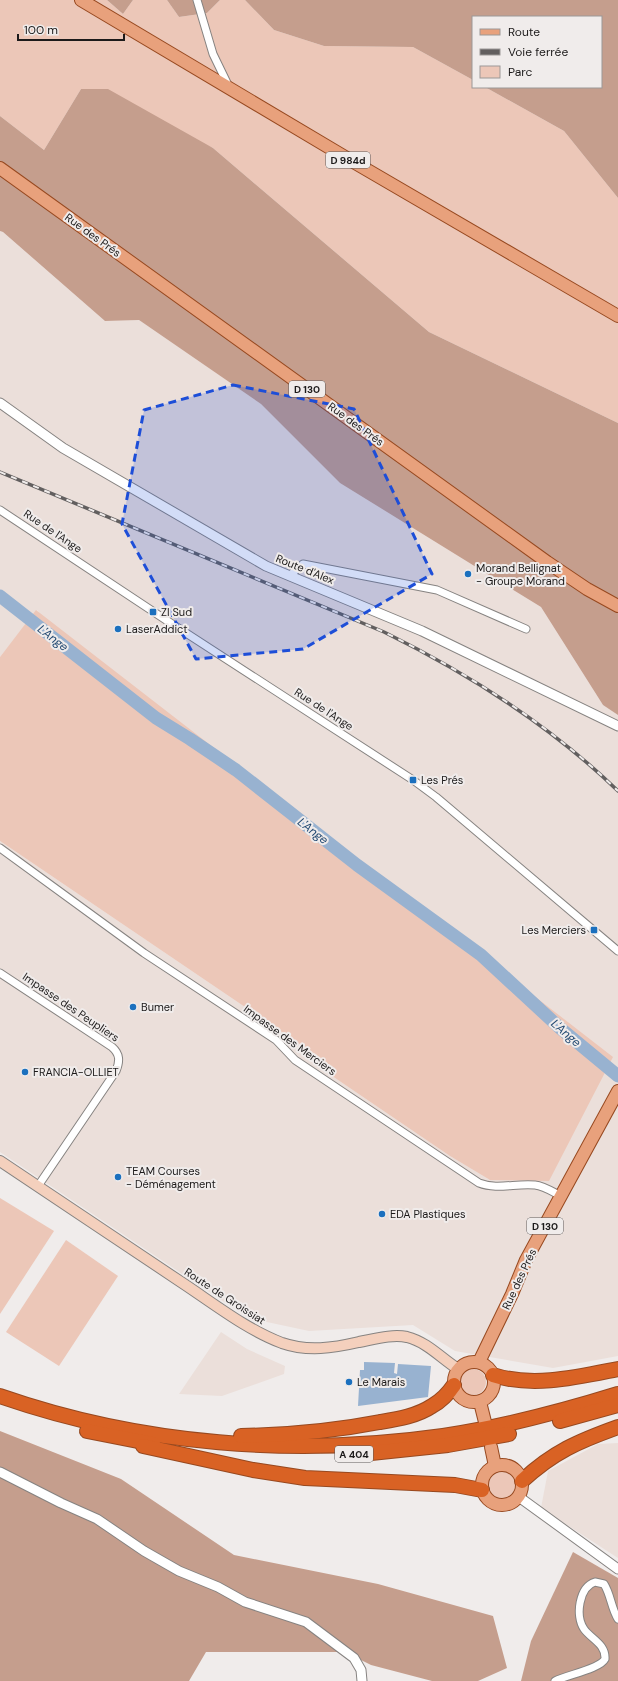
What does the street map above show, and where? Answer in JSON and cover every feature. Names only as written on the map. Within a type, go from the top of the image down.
[{"type":"highway","points":[[493,1375],[510,1380],[546,1380],[572,1378],[618,1369]]},
{"type":"highway","points":[[176,1437],[296,1434],[364,1426],[401,1418],[425,1410],[443,1399],[454,1385]]},
{"type":"highway","name":"A 404","points":[[0,1396],[85,1420],[176,1437],[233,1444],[288,1446],[352,1445],[444,1436],[506,1424],[561,1411],[618,1394]]},
{"type":"highway","name":"A 404","points":[[0,1406],[87,1431],[154,1444],[214,1452],[296,1456],[359,1454],[420,1449],[483,1439],[541,1426],[618,1405]]},
{"type":"highway","points":[[522,1481],[545,1461],[566,1448],[618,1427]]},
{"type":"highway","points":[[87,1431],[149,1447],[279,1474],[324,1479],[455,1485],[482,1490]]},
{"type":"main road","name":"D 984d","points":[[81,0],[344,158],[618,316]]},
{"type":"main road","name":"Rue des Prés","points":[[0,168],[552,566],[587,589],[618,606]]},
{"type":"main road","name":"Rue des Prés","points":[[479,1362],[512,1294],[526,1260],[618,1091]]},
{"type":"main road","name":"Route de Groissiat","points":[[0,1161],[230,1314],[272,1339],[296,1347],[321,1349],[390,1336],[408,1337],[431,1348],[458,1369]]},
{"type":"main road","points":[[479,1362],[486,1366],[493,1375],[494,1384],[489,1396],[480,1402],[472,1403],[462,1399],[458,1395],[454,1385],[454,1380],[458,1369],[466,1363],[479,1362]]},
{"type":"main road","points":[[480,1402],[485,1422]]},
{"type":"main road","points":[[491,1447],[495,1466]]},
{"type":"main road","points":[[500,1464],[510,1466],[518,1472],[522,1481],[522,1490],[519,1497],[507,1505],[495,1504],[486,1497],[482,1490],[484,1476],[495,1466],[500,1464]]},
{"type":"street","points":[[197,0],[213,54],[230,89]]},
{"type":"street","name":"Route d'Alex","points":[[0,403],[88,464],[266,566],[422,631],[618,726]]},
{"type":"street","name":"Rue de l'Ange","points":[[0,510],[166,620],[413,780],[436,797],[618,951]]},
{"type":"street","points":[[290,576],[302,564],[437,590],[526,628]]},
{"type":"street","name":"Impasse des Merciers","points":[[0,848],[144,953],[276,1040],[295,1060],[479,1183],[489,1186],[534,1185],[546,1188],[561,1196]]},
{"type":"street","name":"Impasse des Peupliers","points":[[0,973],[112,1047],[116,1051],[119,1058],[116,1071],[38,1186]]},
{"type":"street","points":[[0,1472],[61,1503],[97,1519],[144,1551],[179,1571],[218,1587],[245,1602],[306,1622],[354,1658],[361,1670],[362,1681]]},
{"type":"street","points":[[519,1497],[618,1569]]},
{"type":"street","points":[[555,1681],[567,1675],[598,1666],[605,1659],[604,1652],[600,1645],[581,1624],[580,1613],[582,1597],[587,1586],[595,1582],[604,1584],[609,1593],[613,1610],[618,1619]]},
{"type":"highlighted area","points":[[233,385],[354,409],[432,574],[303,649],[196,659],[122,524],[144,410]]},
{"type":"shaded area","points":[[107,0],[133,0],[123,14]]},
{"type":"shaded area","points":[[167,0],[220,0],[207,13],[179,17]]},
{"type":"shaded area","points":[[245,0],[618,0],[618,198],[564,131],[487,88],[602,88],[602,16],[472,16],[472,79],[413,47],[324,46],[274,30]]},
{"type":"shaded area","points":[[81,89],[108,89],[213,148],[429,332],[618,423],[618,715],[603,705],[541,607],[340,483],[261,404],[139,320],[105,321],[0,231],[0,116],[44,150]]},
{"type":"shaded area","points":[[0,231],[105,321],[139,320],[261,404],[340,483],[541,607],[603,705],[618,715],[618,1356],[553,1368],[455,1351],[413,1325],[309,1331],[248,1318],[0,1152],[0,841],[304,1047],[310,1061],[450,1156],[490,1180],[37,610],[0,657]]},
{"type":"shaded area","points":[[221,1332],[247,1349],[285,1366],[284,1374],[222,1396],[179,1394]]},
{"type":"shaded area","points":[[0,1431],[121,1479],[234,1555],[378,1584],[493,1616],[507,1668],[478,1681],[432,1681],[371,1665],[345,1652],[206,1652],[189,1681],[0,1681]]},
{"type":"shaded area","points":[[618,1443],[618,1558],[541,1508],[548,1471],[598,1444]]},
{"type":"shaded area","points":[[573,1552],[618,1578],[618,1681],[521,1681],[531,1641]]},
{"type":"green space","points":[[0,0],[107,0],[123,14],[133,0],[167,0],[179,17],[207,13],[220,0],[245,0],[274,30],[324,46],[413,47],[472,79],[472,88],[487,88],[564,131],[618,198],[618,423],[429,332],[213,148],[81,89],[44,150],[0,116]]},
{"type":"green space","points":[[36,610],[613,1057],[549,1181],[490,1180],[450,1156],[310,1061],[304,1047],[0,841],[0,657]]},
{"type":"green space","points":[[0,1198],[54,1231],[0,1314]]},
{"type":"green space","points":[[66,1240],[118,1276],[59,1366],[6,1332]]},
{"type":"green space","points":[[473,1369],[482,1373],[486,1382],[482,1391],[473,1395],[464,1391],[460,1382],[464,1373]]},
{"type":"green space","points":[[502,1472],[511,1476],[515,1485],[511,1494],[502,1498],[493,1494],[489,1485],[493,1476]]},
{"type":"water","points":[[364,1362],[395,1363],[394,1373],[397,1374],[398,1364],[431,1366],[428,1397],[358,1406],[360,1370],[364,1370]]},
{"type":"waterway","name":"L'Ange","points":[[0,596],[156,718],[236,770],[357,865],[481,955],[560,1028],[618,1076]]},
{"type":"railway","points":[[0,472],[384,632],[416,648],[477,683],[536,722],[592,767],[618,791]]},
{"type":"place","name":"Morand Bellignat - Groupe Morand","points":[[468,574]]},
{"type":"place","name":"ZI Sud","points":[[153,612]]},
{"type":"place","name":"LaserAddict","points":[[118,629]]},
{"type":"place","name":"Les Prés","points":[[413,780]]},
{"type":"place","name":"Les Merciers","points":[[594,930]]},
{"type":"place","name":"Bumer","points":[[133,1007]]},
{"type":"place","name":"FRANCIA-OLLIET","points":[[25,1072]]},
{"type":"place","name":"TEAM Courses - Déménagement","points":[[118,1177]]},
{"type":"place","name":"EDA Plastiques","points":[[382,1214]]},
{"type":"place","name":"Le Marais","points":[[349,1382]]}]
